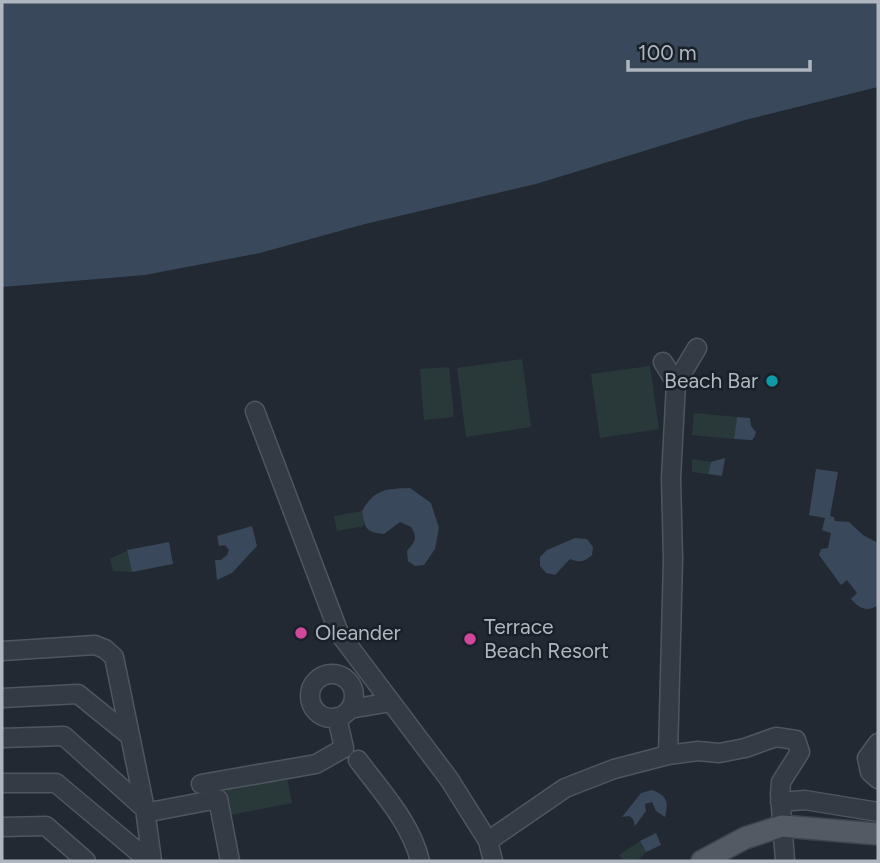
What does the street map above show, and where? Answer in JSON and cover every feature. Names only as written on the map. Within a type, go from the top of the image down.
[{"type":"main road","points":[[702,861],[745,838],[782,826],[876,834]]},
{"type":"street","points":[[668,755],[673,559],[671,478],[676,383],[697,348]]},
{"type":"street","points":[[663,362],[676,383]]},
{"type":"street","points":[[255,411],[339,633],[449,779],[488,841],[492,861]]},
{"type":"street","points":[[2,651],[94,645],[105,649],[114,657],[130,736],[150,810],[150,861]]},
{"type":"street","points":[[2,698],[78,694],[130,736]]},
{"type":"street","points":[[201,784],[316,764],[344,748],[344,713],[391,702]]},
{"type":"street","points":[[2,738],[64,736],[150,810],[218,799],[230,861]]},
{"type":"street","points":[[488,841],[565,788],[614,769],[668,755],[698,751],[719,753],[745,748],[776,737],[796,740],[800,752],[781,782],[785,861]]},
{"type":"street","points":[[878,743],[867,758],[870,772],[878,779]]},
{"type":"street","points":[[358,760],[399,815],[416,847],[420,861]]},
{"type":"street","points":[[2,783],[56,783],[150,861]]},
{"type":"street","points":[[780,803],[805,800],[878,810],[876,834]]},
{"type":"street","points":[[2,827],[46,826],[86,861]]},
{"type":"shaded area","points":[[522,359],[531,427],[466,437],[457,368]]},
{"type":"shaded area","points":[[650,366],[659,429],[600,438],[591,374]]},
{"type":"shaded area","points":[[449,367],[454,417],[424,420],[420,369]]},
{"type":"shaded area","points":[[694,413],[737,417],[734,439],[692,435]]},
{"type":"shaded area","points":[[692,459],[711,462],[708,474],[692,472]]},
{"type":"shaded area","points":[[362,511],[364,526],[337,531],[334,516]]},
{"type":"shaded area","points":[[127,551],[132,572],[113,571],[110,559]]},
{"type":"shaded area","points":[[286,773],[292,803],[230,815],[225,785]]},
{"type":"shaded area","points":[[640,841],[646,852],[637,861],[624,861],[619,855]]},
{"type":"water","points":[[2,2],[878,2],[878,87],[745,120],[536,184],[365,224],[260,253],[145,275],[2,287]]},
{"type":"water","points":[[737,417],[750,418],[751,426],[756,432],[752,440],[734,439]]},
{"type":"water","points":[[725,458],[722,476],[708,474],[711,462]]},
{"type":"water","points":[[816,469],[838,472],[830,516],[834,517],[835,521],[849,522],[863,535],[878,543],[878,605],[870,609],[860,607],[851,599],[857,593],[847,580],[841,585],[819,555],[821,549],[828,548],[831,533],[822,530],[825,518],[809,515]]},
{"type":"water","points":[[410,488],[431,503],[439,528],[435,549],[424,565],[415,566],[408,561],[407,551],[415,537],[411,527],[400,522],[384,534],[378,533],[367,528],[363,517],[362,511],[376,494]]},
{"type":"water","points":[[252,526],[257,546],[232,573],[217,580],[215,560],[221,560],[229,550],[225,545],[219,546],[217,536]]},
{"type":"water","points":[[575,538],[587,539],[593,547],[592,555],[582,561],[570,559],[555,575],[546,573],[540,566],[540,557],[547,550]]},
{"type":"water","points":[[169,542],[173,564],[132,572],[127,550]]},
{"type":"water","points":[[652,790],[666,800],[665,817],[656,811],[652,802],[645,804],[646,811],[635,826],[629,816],[622,817],[641,793]]},
{"type":"water","points":[[656,833],[661,845],[646,852],[640,841]]},
{"type":"place","name":"Beach Bar","points":[[772,381]]},
{"type":"place","name":"Oleander","points":[[301,633]]},
{"type":"place","name":"Terrace Beach Resort","points":[[470,639]]}]
